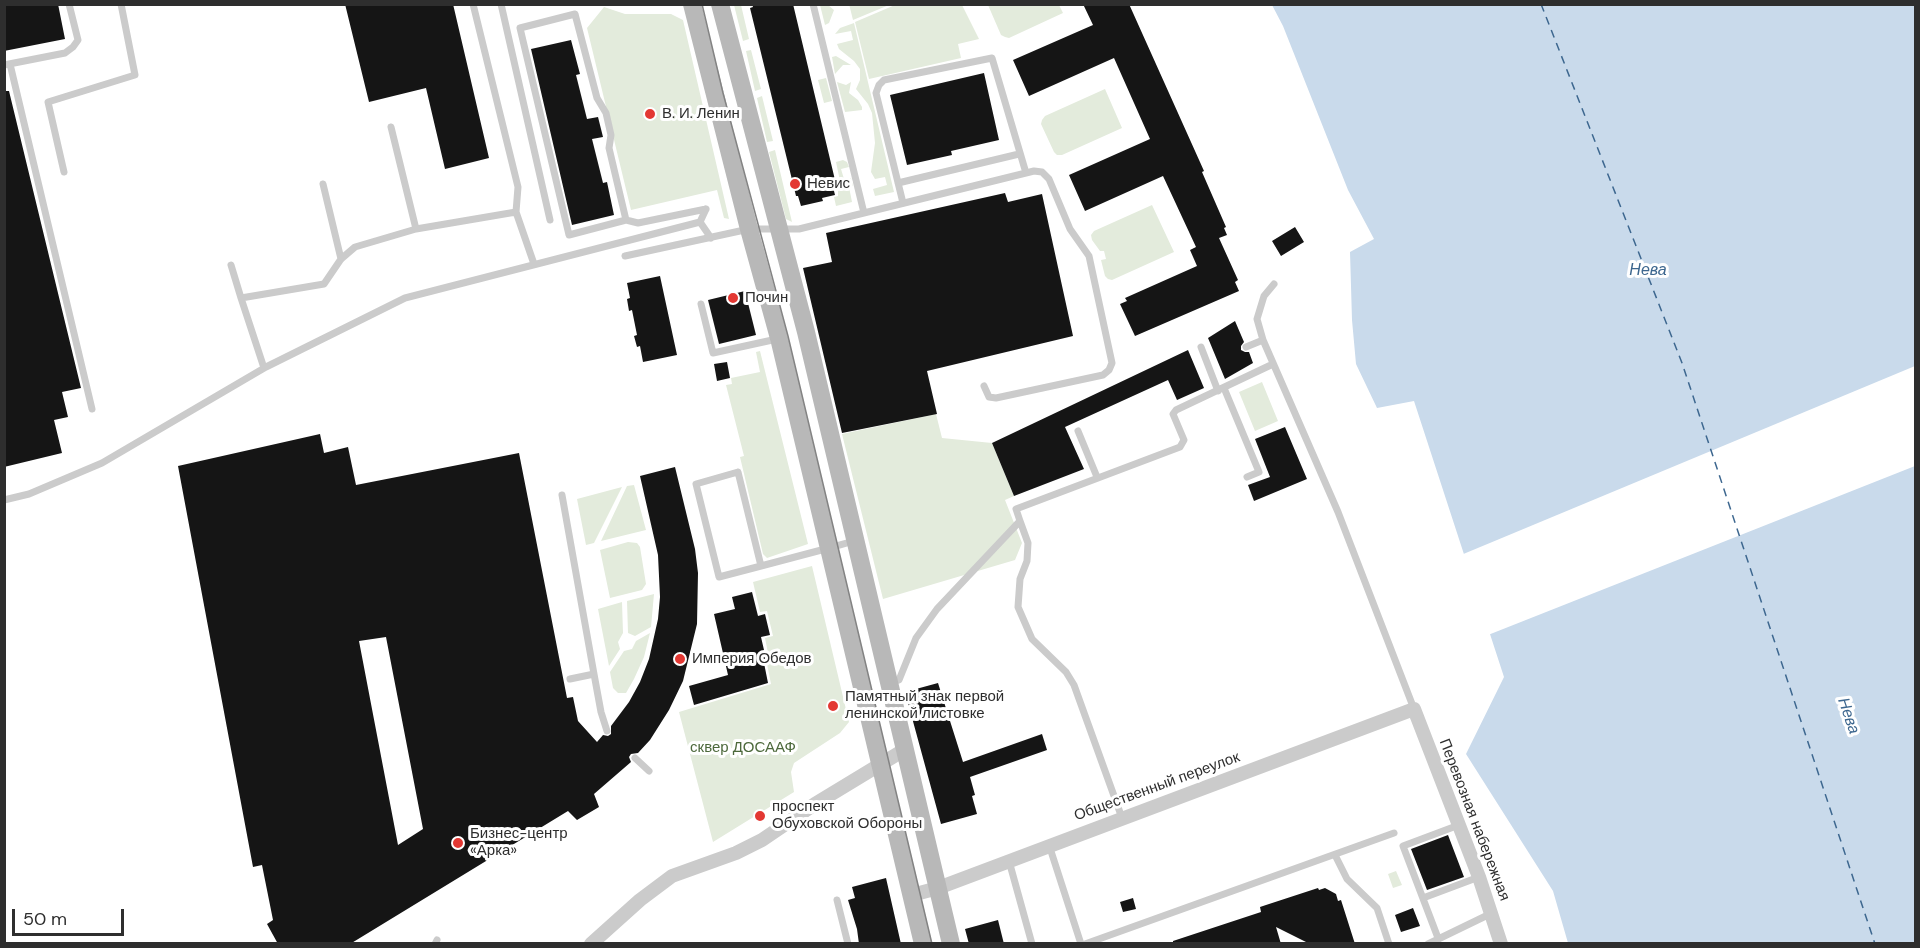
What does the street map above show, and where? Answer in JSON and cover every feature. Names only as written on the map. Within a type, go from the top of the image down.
[{"type":"main road","points":[[692,4],[749,230],[779,338],[923,944]]},
{"type":"main road","points":[[720,4],[806,332],[951,944]]},
{"type":"street","name":"Общественный переулок","points":[[912,895],[938,888],[1414,709]]},
{"type":"street","name":"Перевозная набережная","points":[[1414,709],[1479,877],[1501,944]]},
{"type":"street","points":[[591,944],[639,900],[672,876],[706,856],[736,854],[762,840],[880,763],[904,750]]},
{"type":"lane","points":[[69,4],[78,40],[73,47],[65,53],[7,64],[92,409]]},
{"type":"lane","points":[[64,172],[48,102],[135,75],[121,4]]},
{"type":"lane","points":[[473,4],[518,187],[516,212],[534,264]]},
{"type":"lane","points":[[501,4],[550,220]]},
{"type":"lane","points":[[813,4],[864,213]]},
{"type":"lane","points":[[626,220],[609,148],[611,135],[606,112],[597,98],[575,14],[520,28],[569,235],[626,220],[638,223],[706,209],[700,222]]},
{"type":"lane","points":[[903,203],[876,93],[884,80],[992,58],[1026,173]]},
{"type":"lane","points":[[391,127],[416,229]]},
{"type":"lane","points":[[898,183],[1019,154]]},
{"type":"lane","points":[[625,256],[749,230],[799,229],[1034,171],[1042,172],[1049,179],[1070,229],[1089,256],[1112,363],[1103,375],[996,398],[989,397],[984,386]]},
{"type":"lane","points":[[323,184],[341,259]]},
{"type":"lane","points":[[241,298],[324,284],[341,259],[355,247],[416,229],[516,212]]},
{"type":"lane","points":[[700,222],[711,238]]},
{"type":"lane","points":[[4,500],[29,494],[102,463],[264,368],[405,298],[700,222]]},
{"type":"lane","points":[[231,265],[264,368]]},
{"type":"lane","points":[[1274,284],[1264,296],[1257,319],[1263,340],[1338,512],[1414,709]]},
{"type":"lane","points":[[701,304],[712,353],[710,359],[707,360]]},
{"type":"lane","points":[[712,353],[779,338]]},
{"type":"lane","points":[[1246,347],[1263,340]]},
{"type":"lane","points":[[1201,347],[1259,472],[1247,477]]},
{"type":"lane","points":[[1209,368],[1218,363]]},
{"type":"lane","points":[[1122,818],[1074,685],[1066,672],[1032,639],[1018,607],[1020,579],[1027,561],[1028,543],[1016,509],[1179,447],[1184,440],[1173,414],[1176,410],[1274,364]]},
{"type":"lane","points":[[1078,431],[1097,477]]},
{"type":"lane","points":[[760,566],[738,472],[696,484],[718,577],[829,548],[855,541]]},
{"type":"lane","points":[[562,495],[601,712],[608,731]]},
{"type":"lane","points":[[888,683],[899,680],[916,638],[937,609],[1020,520]]},
{"type":"lane","points":[[570,679],[594,674]]},
{"type":"lane","points":[[634,758],[649,771]]},
{"type":"lane","points":[[1438,938],[1403,846],[1459,825]]},
{"type":"lane","points":[[1049,845],[1083,944],[1394,833]]},
{"type":"lane","points":[[1335,855],[1347,879],[1377,908],[1389,944]]},
{"type":"lane","points":[[1009,861],[1032,944]]},
{"type":"lane","points":[[1423,898],[1479,877]]},
{"type":"lane","points":[[837,900],[848,944]]},
{"type":"lane","points":[[1428,944],[1492,913]]},
{"type":"green space","points":[[849,4],[889,4],[889,5],[853,20]]},
{"type":"green space","points":[[734,5],[741,5],[749,39],[743,41]]},
{"type":"green space","points":[[820,5],[828,5],[834,10],[829,23],[825,25]]},
{"type":"green space","points":[[895,5],[962,5],[979,39],[958,44],[961,58],[869,79],[855,22]]},
{"type":"green space","points":[[988,5],[1059,5],[1063,13],[1009,38],[1001,35]]},
{"type":"green space","points":[[604,7],[625,14],[671,14],[683,20],[729,219],[724,218],[717,190],[631,210],[587,28]]},
{"type":"green space","points":[[854,23],[894,192],[875,196],[873,189],[887,185],[885,177],[875,179],[871,172],[875,143],[872,113],[856,89],[860,80],[860,69],[839,49],[837,44],[853,40],[851,31],[835,34],[840,28]]},
{"type":"green space","points":[[751,50],[761,89],[755,91],[746,51]]},
{"type":"green space","points":[[836,56],[851,65],[843,65],[835,74],[832,57]]},
{"type":"green space","points":[[826,78],[832,101],[824,103],[818,80]]},
{"type":"green space","points":[[837,82],[846,85],[851,82],[849,93],[858,100],[862,110],[845,112]]},
{"type":"green space","points":[[1105,89],[1122,128],[1062,155],[1057,155],[1041,124],[1042,120],[1045,116]]},
{"type":"green space","points":[[762,96],[773,141],[767,142],[757,98]]},
{"type":"green space","points":[[775,150],[792,222],[786,219],[769,152]]},
{"type":"green space","points":[[843,160],[849,167],[841,169],[844,179],[851,178],[853,186],[849,187],[852,202],[836,206],[834,197],[838,196],[838,182],[840,181],[836,162]]},
{"type":"green space","points":[[1152,205],[1174,252],[1112,280],[1108,279],[1101,260],[1106,259],[1104,251],[1100,251],[1091,235],[1094,231]]},
{"type":"green space","points":[[760,351],[808,544],[767,558],[763,554],[740,457],[744,456],[726,385],[732,384],[731,378],[760,372],[756,352]]},
{"type":"green space","points":[[1262,382],[1278,421],[1255,431],[1239,392]]},
{"type":"green space","points":[[936,414],[942,438],[992,443],[1014,496],[1005,500],[1022,543],[1015,560],[883,599],[842,434]]},
{"type":"green space","points":[[634,485],[646,530],[601,541],[627,486]]},
{"type":"green space","points":[[622,487],[594,543],[586,545],[577,499]]},
{"type":"green space","points":[[628,542],[637,543],[640,547],[646,584],[642,590],[610,598],[600,550]]},
{"type":"green space","name":"сквер ДОСААФ","points":[[812,566],[849,722],[840,733],[794,763],[791,772],[794,792],[713,842],[679,712],[771,684],[765,638],[773,636],[767,611],[760,612],[753,582]]},
{"type":"green space","points":[[654,594],[651,627],[635,636],[628,633],[627,601]]},
{"type":"green space","points":[[622,602],[623,633],[618,642],[620,649],[609,666],[598,609]]},
{"type":"green space","points":[[650,633],[644,657],[634,679],[626,693],[618,693],[613,688],[610,672],[624,651],[632,649],[636,641]]},
{"type":"green space","points":[[1396,871],[1402,885],[1393,888],[1388,874]]},
{"type":"water","name":"Нева","points":[[1272,5],[1915,5],[1915,943],[1568,943],[1553,891],[1466,754],[1504,677],[1414,401],[1377,408],[1356,364],[1350,252],[1374,239],[1348,190],[1283,26]]},
{"type":"pier","points":[[1915,366],[1915,466],[1488,635],[1461,555]]},
{"type":"building","points":[[4,4],[58,4],[65,39],[4,51]]},
{"type":"building","points":[[345,4],[453,4],[489,158],[445,169],[426,88],[369,102]]},
{"type":"building","points":[[752,4],[793,4],[835,180],[835,187],[833,187],[835,195],[822,198],[823,201],[801,206],[796,196],[750,8],[753,7]]},
{"type":"building","points":[[1083,4],[1129,4],[1204,171],[1202,172],[1226,227],[1224,228],[1227,235],[1219,238],[1238,280],[1235,282],[1239,291],[1135,336],[1120,304],[1127,301],[1125,298],[1197,266],[1190,250],[1196,247],[1163,176],[1085,211],[1069,175],[1150,139],[1114,58],[1029,96],[1013,60],[1093,25]]},
{"type":"building","points":[[571,40],[580,74],[576,75],[587,119],[598,117],[603,137],[592,139],[603,183],[607,182],[614,215],[572,225],[531,49]]},
{"type":"building","points":[[984,73],[999,140],[951,151],[952,155],[907,165],[890,95]]},
{"type":"building","points":[[4,91],[9,91],[81,388],[62,392],[68,417],[54,420],[62,453],[4,467]]},
{"type":"building","points":[[1005,193],[1008,202],[1042,194],[1073,336],[927,371],[937,414],[842,433],[803,268],[832,262],[826,233]]},
{"type":"building","points":[[1295,227],[1304,242],[1281,256],[1272,241]]},
{"type":"building","points":[[660,276],[677,355],[643,362],[640,346],[637,347],[634,336],[637,335],[632,310],[629,311],[627,299],[630,298],[627,283]]},
{"type":"building","points":[[745,291],[756,335],[719,344],[708,300]]},
{"type":"building","points":[[1235,321],[1244,342],[1241,350],[1249,352],[1253,363],[1225,379],[1208,338]]},
{"type":"building","points":[[1188,350],[1204,388],[1177,400],[1168,380],[1065,427],[1084,469],[1014,496],[992,443]]},
{"type":"building","points":[[727,362],[730,378],[717,381],[714,364]]},
{"type":"building","points":[[1285,427],[1307,479],[1254,501],[1248,485],[1270,477],[1255,439]]},
{"type":"building","points":[[320,434],[324,453],[348,447],[356,485],[519,453],[567,698],[573,697],[578,721],[597,742],[603,735],[611,734],[611,726],[629,702],[640,682],[649,659],[658,619],[660,597],[658,555],[640,476],[675,467],[695,549],[698,573],[697,624],[683,681],[669,710],[650,740],[638,753],[631,754],[629,757],[631,762],[594,794],[599,807],[577,820],[568,811],[350,944],[278,944],[267,924],[273,920],[262,865],[253,867],[178,466]],"holes":[[[386,637],[423,829],[398,845],[359,641]]]},
{"type":"building","points":[[752,592],[758,616],[765,614],[770,635],[761,637],[767,663],[764,663],[768,683],[694,705],[689,686],[728,675],[714,614],[735,609],[732,597]]},
{"type":"building","points":[[938,683],[963,762],[1042,734],[1047,750],[970,777],[977,814],[941,824],[905,692]]},
{"type":"building","points":[[1448,835],[1464,877],[1427,890],[1411,849]]},
{"type":"building","points":[[886,878],[901,944],[859,944],[848,900],[855,898],[852,887]]},
{"type":"building","points":[[1318,888],[1319,890],[1325,888],[1336,894],[1338,901],[1341,900],[1355,944],[1310,944],[1276,927],[1281,944],[1173,944],[1173,941],[1261,912],[1260,907]]},
{"type":"building","points":[[1133,898],[1136,909],[1123,912],[1120,902]]},
{"type":"building","points":[[1413,908],[1420,926],[1401,932],[1395,915]]},
{"type":"building","points":[[998,920],[1004,944],[969,944],[965,929]]},
{"type":"ferry route","points":[[1541,4],[1682,363],[1875,944]]},
{"type":"tram line","points":[[702,4],[723,93],[788,336],[932,944]]},
{"type":"place","name":"В. И. Ленин","points":[[650,114]]},
{"type":"place","name":"Невис","points":[[795,184]]},
{"type":"place","name":"Почин","points":[[733,298]]},
{"type":"place","name":"Империя Обедов","points":[[680,659]]},
{"type":"place","name":"Памятный знак первой ленинской листовке","points":[[833,706]]},
{"type":"place","name":"проспект Обуховской Обороны","points":[[760,816]]},
{"type":"place","name":"Бизнес-центр «Арка»","points":[[458,843]]}]
